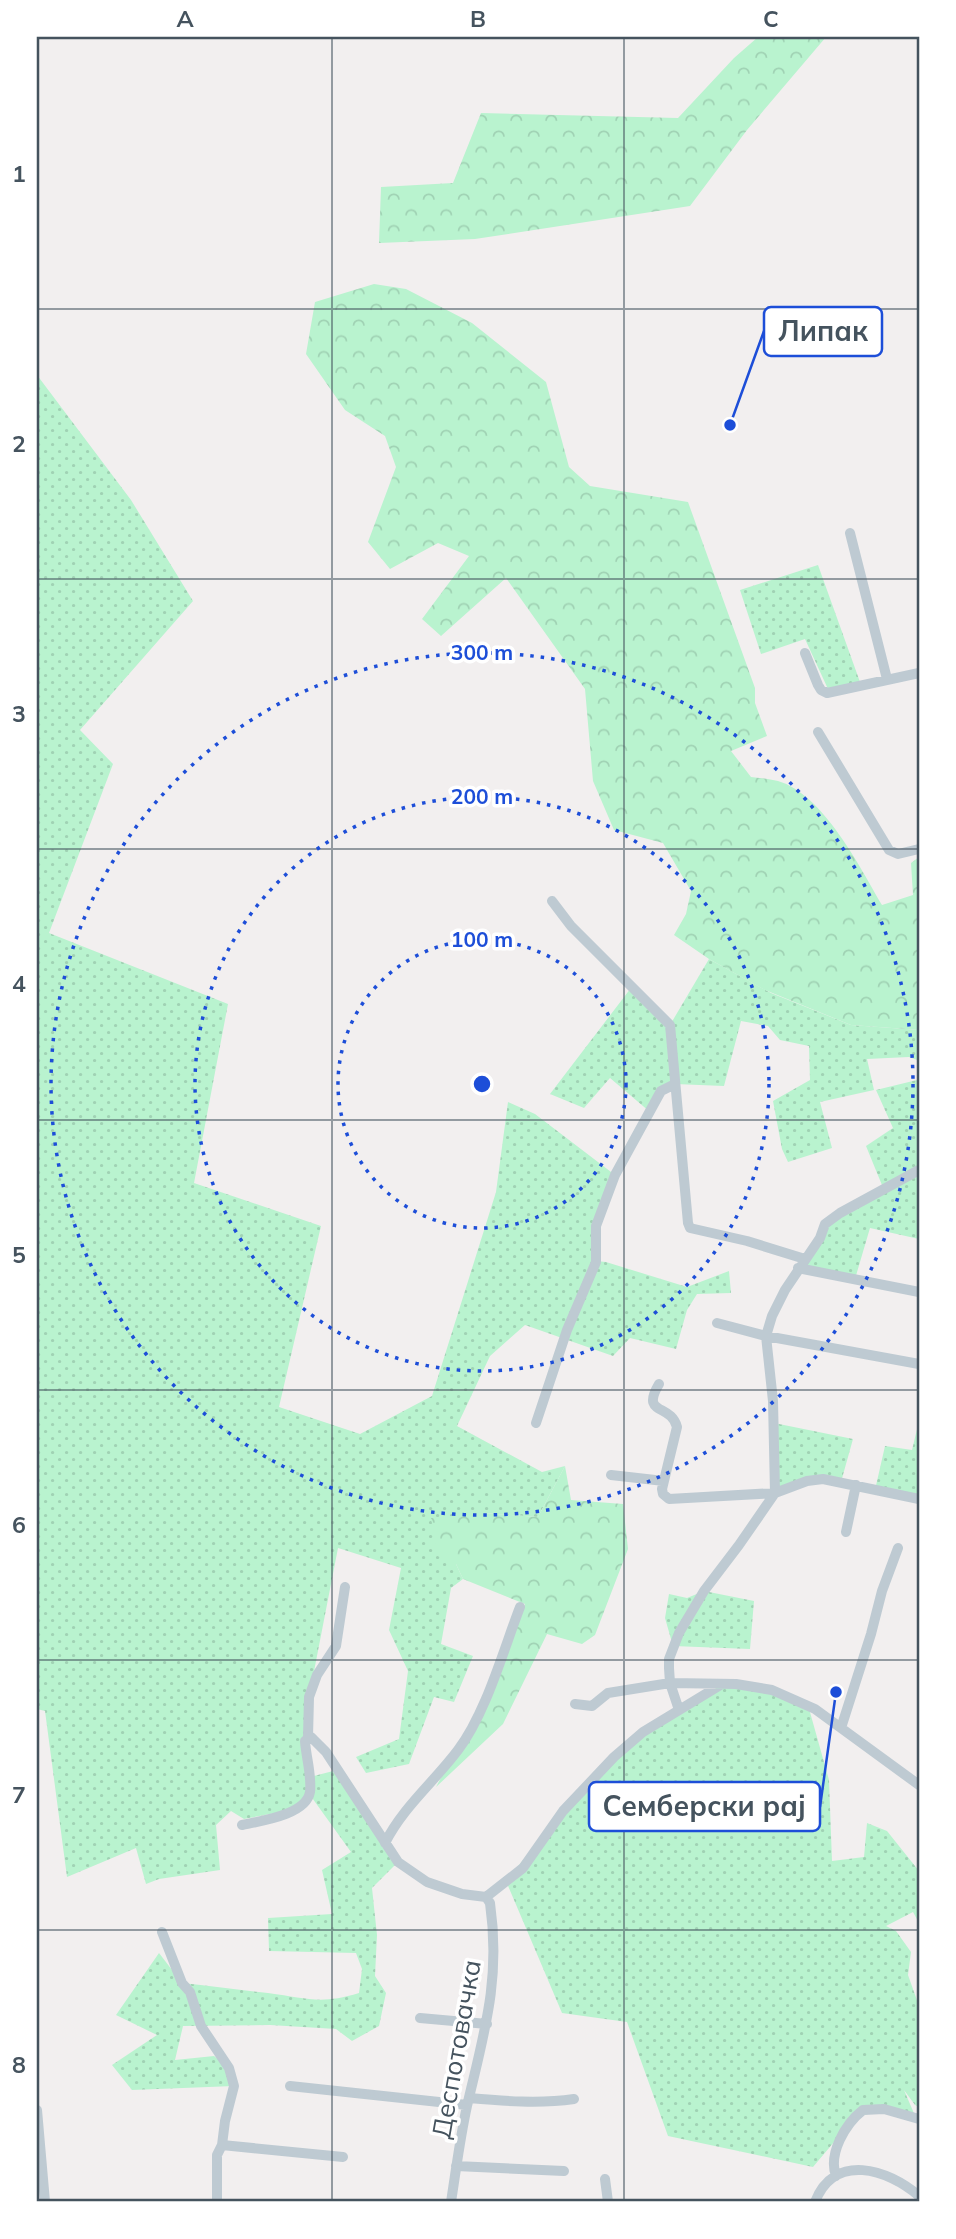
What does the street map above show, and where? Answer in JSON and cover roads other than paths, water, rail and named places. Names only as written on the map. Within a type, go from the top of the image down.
[{"type":"street","points":[[850,533],[887,679]]},
{"type":"street","points":[[805,653],[818,685],[824,692],[919,673]]},
{"type":"street","points":[[818,732],[890,850],[898,854],[919,849]]},
{"type":"street","points":[[552,901],[571,926],[670,1025],[688,1226],[692,1230],[747,1241],[805,1259]]},
{"type":"street","points":[[536,1423],[567,1330],[596,1262],[596,1226],[615,1175],[661,1091],[675,1084]]},
{"type":"street","points":[[680,1710],[670,1683],[669,1659],[678,1633],[704,1591],[740,1545],[775,1493],[773,1401],[766,1336],[772,1316],[798,1268],[820,1238],[825,1224],[839,1213],[919,1170]]},
{"type":"street","points":[[798,1268],[919,1292]]},
{"type":"street","points":[[717,1322],[766,1336],[919,1364]]},
{"type":"street","points":[[659,1384],[652,1396],[652,1402],[656,1408],[671,1416],[677,1427],[663,1494],[674,1500],[775,1493],[807,1481],[823,1479],[919,1499]]},
{"type":"street","points":[[611,1475],[664,1481]]},
{"type":"street","points":[[846,1532],[856,1485]]},
{"type":"street","points":[[841,1728],[868,1646],[882,1591],[898,1548]]},
{"type":"street","points":[[242,1825],[271,1819],[303,1804],[310,1794],[305,1744],[308,1737],[309,1697],[317,1675],[336,1646],[345,1587]]},
{"type":"street","points":[[385,1843],[395,1823],[444,1768],[469,1731],[520,1607]]},
{"type":"street","points":[[575,1704],[592,1706],[608,1693],[670,1683],[751,1685],[772,1690],[808,1705],[919,1785]]},
{"type":"street","points":[[308,1737],[313,1738],[326,1752],[398,1862],[426,1882],[462,1894],[486,1897],[523,1868],[563,1811],[614,1757],[643,1732],[723,1684]]},
{"type":"street","name":"Деспотовачка","points":[[451,2202],[468,2101],[487,2024],[495,1961],[490,1903],[486,1897]]},
{"type":"street","points":[[162,1932],[182,1983],[190,1992],[201,2026],[229,2068],[234,2086],[222,2145],[217,2155],[217,2202]]},
{"type":"street","points":[[421,2018],[487,2024]]},
{"type":"street","points":[[290,2086],[468,2101],[574,2099]]},
{"type":"street","points":[[836,2176],[833,2164],[839,2144],[850,2122],[863,2110],[884,2109],[919,2119]]},
{"type":"street","points":[[37,2110],[45,2202]]},
{"type":"street","points":[[222,2145],[343,2157]]},
{"type":"street","points":[[456,2166],[564,2171]]},
{"type":"street","points":[[815,2202],[822,2187],[836,2176],[857,2170],[877,2172],[899,2180],[919,2196]]},
{"type":"street","points":[[605,2179],[608,2202]]},
{"type":"place","name":"Липак","points":[[730,425]]},
{"type":"place","name":"Семберски рај","points":[[836,1692]]}]
